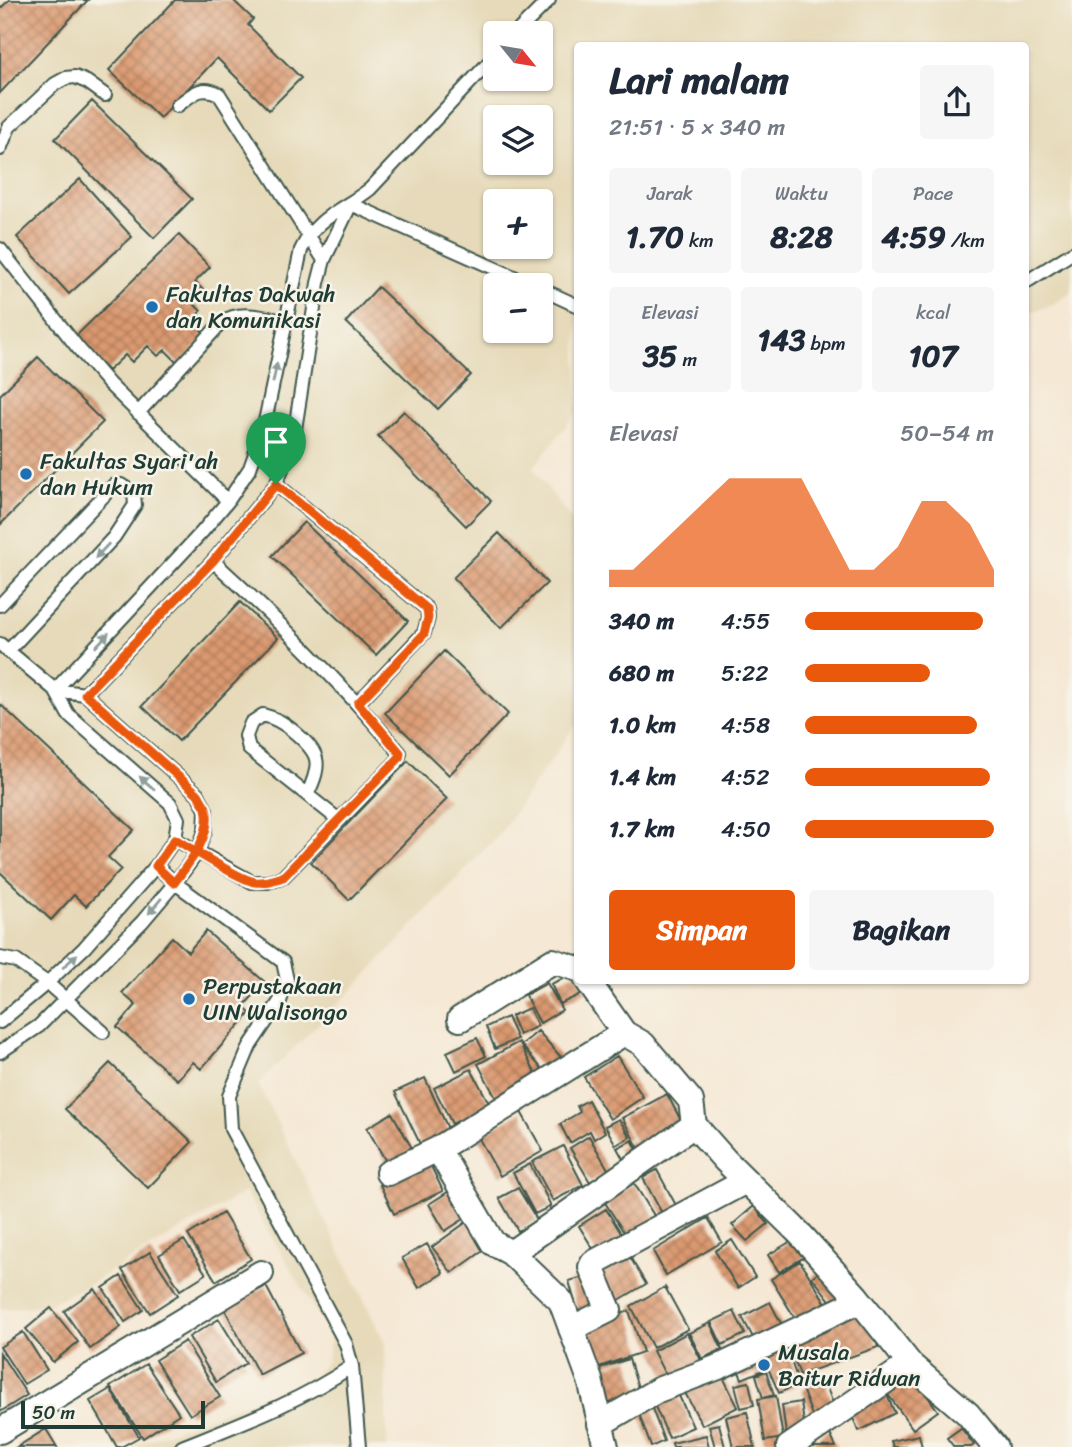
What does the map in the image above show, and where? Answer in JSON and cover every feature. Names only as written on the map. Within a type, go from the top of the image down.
[{"type":"street","points":[[460,1019],[553,961],[574,968]]},
{"type":"street","points":[[590,984],[625,1033],[643,1044],[691,1101],[694,1125],[800,1234],[859,1301],[909,1364],[968,1414],[985,1444]]},
{"type":"street","points":[[388,1173],[438,1149],[625,1033]]},
{"type":"street","points":[[511,1253],[694,1125]]},
{"type":"street","points":[[438,1149],[492,1243],[511,1253],[561,1301],[590,1380],[603,1435],[658,1390],[721,1366],[859,1301]]},
{"type":"street","points":[[571,1329],[609,1310],[590,1267],[593,1263],[746,1181]]},
{"type":"street","points":[[0,1431],[261,1273]]},
{"type":"street","points":[[789,1447],[909,1364]]},
{"type":"lane","points":[[528,21],[549,0]]},
{"type":"lane","points":[[55,690],[228,501],[250,468],[263,431],[302,250],[308,236],[320,221],[351,204],[370,189],[483,69]]},
{"type":"lane","points":[[0,149],[5,122],[66,78],[75,77],[105,94]]},
{"type":"lane","points":[[177,106],[198,90],[209,89],[219,94],[324,260]]},
{"type":"lane","points":[[85,694],[213,561],[276,484],[293,442],[317,283],[324,260],[351,204]]},
{"type":"lane","points":[[351,204],[506,273]]},
{"type":"lane","points":[[0,249],[78,348],[138,413],[228,501]]},
{"type":"lane","points":[[1029,280],[1072,253]]},
{"type":"lane","points":[[553,295],[574,304]]},
{"type":"lane","points":[[138,413],[222,323],[232,316],[246,315],[286,321]]},
{"type":"lane","points":[[276,484],[427,609],[424,634],[358,703]]},
{"type":"lane","points":[[0,605],[113,485],[121,485],[134,494],[135,505],[114,537],[4,648],[55,690],[68,714],[170,803],[178,819],[175,839],[156,866],[84,948],[3,1021],[19,1040]]},
{"type":"lane","points":[[175,839],[253,882],[283,877],[399,758],[400,753],[358,703],[213,561]]},
{"type":"lane","points":[[0,1052],[38,1026],[142,922],[197,853],[205,831],[206,810],[198,794],[85,694],[55,690]]},
{"type":"lane","points":[[307,795],[317,775],[316,756],[309,744],[276,718],[263,715],[251,723],[246,736],[249,749],[307,795],[339,820]]},
{"type":"lane","points":[[156,866],[174,883],[283,962],[286,980],[280,1001],[250,1046],[229,1096],[231,1129],[346,1344],[352,1366],[359,1447]]},
{"type":"lane","points":[[0,958],[16,961],[47,983],[103,1032]]},
{"type":"lane","points":[[182,1447],[249,1420],[332,1380],[352,1366]]},
{"type":"shaded area","points":[[0,0],[1072,0],[1072,291],[1050,306],[1029,312],[1029,42],[574,42],[574,416],[533,468],[574,523],[574,727],[499,834],[357,985],[258,1084],[385,1343],[387,1447],[130,1447],[314,1377],[327,1361],[331,1336],[245,1192],[86,1286],[46,1305],[0,1309]]},
{"type":"building","points":[[9,0],[88,0],[0,93],[0,9]]},
{"type":"building","points":[[175,0],[233,0],[253,19],[248,25],[301,78],[269,110],[217,58],[160,118],[109,70]]},
{"type":"building","points":[[92,101],[192,199],[154,238],[55,139]]},
{"type":"building","points":[[80,179],[132,237],[69,294],[17,237]]},
{"type":"building","name":"Fakultas Dakwah dan Komunikasi","points":[[179,235],[210,267],[195,282],[204,291],[193,303],[201,311],[192,320],[207,336],[179,364],[165,350],[158,356],[148,346],[132,362],[125,355],[108,371],[75,337]]},
{"type":"building","points":[[378,287],[471,375],[438,409],[346,322]]},
{"type":"building","name":"Fakultas Syari'ah dan Hukum","points":[[38,357],[103,422],[0,525],[0,395]]},
{"type":"building","points":[[404,411],[491,501],[466,526],[378,436]]},
{"type":"building","points":[[304,522],[408,621],[376,655],[272,556]]},
{"type":"building","points":[[499,533],[547,583],[501,628],[453,578]]},
{"type":"building","points":[[240,602],[278,638],[179,741],[142,706]]},
{"type":"building","points":[[444,651],[508,714],[449,775],[385,713]]},
{"type":"building","points":[[0,704],[134,830],[108,857],[121,869],[86,906],[74,895],[51,920],[0,872]]},
{"type":"building","points":[[408,761],[447,799],[349,900],[311,862]]},
{"type":"building","name":"Perpustakaan UIN Walisongo","points":[[206,931],[265,982],[243,1007],[250,1013],[201,1069],[193,1062],[177,1080],[117,1027],[136,1005],[122,993],[172,937],[188,952]]},
{"type":"building","points":[[574,973],[574,984],[582,984],[586,992],[560,1004],[551,984]]},
{"type":"building","points":[[547,983],[562,1010],[540,1023],[525,995]]},
{"type":"building","points":[[529,1008],[538,1026],[519,1035],[511,1016]]},
{"type":"building","points":[[507,1017],[517,1039],[495,1049],[486,1027]]},
{"type":"building","points":[[538,1031],[567,1064],[550,1078],[521,1045]]},
{"type":"building","points":[[477,1038],[486,1056],[456,1071],[447,1052]]},
{"type":"building","points":[[519,1042],[539,1080],[498,1102],[478,1064]]},
{"type":"building","points":[[617,1056],[643,1097],[610,1119],[584,1077]]},
{"type":"building","points":[[110,1063],[192,1142],[148,1188],[65,1109]]},
{"type":"building","points":[[471,1069],[490,1105],[452,1124],[434,1088]]},
{"type":"building","points":[[425,1078],[450,1133],[421,1146],[395,1092]]},
{"type":"building","points":[[667,1094],[686,1130],[642,1154],[622,1118]]},
{"type":"building","points":[[588,1100],[605,1132],[594,1139],[590,1131],[570,1143],[560,1124],[580,1112],[577,1106]]},
{"type":"building","points":[[521,1112],[543,1151],[500,1176],[478,1137]]},
{"type":"building","points":[[392,1113],[413,1150],[388,1165],[367,1128]]},
{"type":"building","points":[[619,1119],[630,1137],[616,1145],[605,1126]]},
{"type":"building","points":[[589,1136],[609,1171],[590,1182],[570,1148]]},
{"type":"building","points":[[632,1140],[641,1157],[626,1164],[617,1148]]},
{"type":"building","points":[[563,1146],[583,1185],[553,1201],[532,1162]]},
{"type":"building","points":[[429,1162],[443,1191],[394,1214],[380,1185]]},
{"type":"building","points":[[530,1164],[551,1206],[535,1214],[513,1173]]},
{"type":"building","points":[[657,1170],[678,1209],[664,1217],[643,1178]]},
{"type":"building","points":[[634,1183],[658,1222],[629,1240],[604,1201]]},
{"type":"building","points":[[518,1188],[537,1220],[518,1231],[499,1198]]},
{"type":"building","points":[[451,1190],[467,1217],[445,1231],[429,1204]]},
{"type":"building","points":[[754,1206],[768,1224],[747,1241],[732,1225]]},
{"type":"building","points":[[606,1209],[624,1238],[597,1255],[579,1226]]},
{"type":"building","points":[[223,1213],[251,1259],[216,1281],[188,1235]]},
{"type":"building","points":[[708,1218],[722,1242],[666,1275],[653,1251]]},
{"type":"building","points":[[468,1221],[487,1248],[452,1273],[432,1247]]},
{"type":"building","points":[[798,1237],[809,1254],[779,1272],[768,1255]]},
{"type":"building","points":[[184,1240],[206,1274],[180,1290],[159,1255]]},
{"type":"building","points":[[732,1240],[755,1277],[738,1288],[715,1251]]},
{"type":"building","points":[[427,1244],[443,1273],[419,1288],[402,1258]]},
{"type":"building","points":[[150,1252],[178,1295],[150,1313],[122,1270]]},
{"type":"building","points":[[627,1252],[646,1284],[614,1303],[595,1271]]},
{"type":"building","points":[[800,1261],[827,1305],[798,1323],[771,1279]]},
{"type":"building","points":[[826,1266],[850,1296],[836,1308],[812,1277]]},
{"type":"building","points":[[592,1275],[601,1306],[578,1313],[569,1281]]},
{"type":"building","points":[[121,1276],[143,1310],[125,1322],[103,1288]]},
{"type":"building","points":[[266,1286],[301,1353],[259,1375],[224,1308]]},
{"type":"building","points":[[665,1287],[688,1329],[653,1348],[631,1306]]},
{"type":"building","points":[[95,1289],[121,1327],[90,1349],[64,1311]]},
{"type":"building","points":[[770,1302],[785,1331],[757,1345],[742,1317]]},
{"type":"building","points":[[51,1308],[78,1342],[53,1362],[26,1329]]},
{"type":"building","points":[[864,1308],[878,1347],[800,1375],[788,1343]]},
{"type":"building","points":[[629,1311],[643,1352],[596,1368],[582,1327]]},
{"type":"building","points":[[734,1311],[745,1334],[722,1345],[711,1322]]},
{"type":"building","points":[[219,1319],[246,1363],[216,1382],[189,1337]]},
{"type":"building","points":[[710,1323],[722,1349],[702,1359],[689,1333]]},
{"type":"building","points":[[23,1332],[47,1370],[24,1384],[0,1347]]},
{"type":"building","points":[[687,1333],[702,1362],[668,1380],[653,1351]]},
{"type":"building","points":[[185,1341],[220,1397],[190,1415],[155,1360]]},
{"type":"building","name":"Musala Baitur Ridwan","points":[[784,1341],[799,1384],[779,1393],[768,1368],[742,1379],[735,1363]]},
{"type":"building","points":[[0,1353],[27,1395],[0,1412]]},
{"type":"building","points":[[629,1359],[641,1397],[606,1408],[594,1370]]},
{"type":"building","points":[[146,1364],[179,1414],[143,1438],[110,1387]]},
{"type":"building","points":[[766,1371],[774,1395],[763,1398],[756,1375]]},
{"type":"building","points":[[721,1373],[738,1407],[702,1425],[684,1391]]},
{"type":"building","points":[[912,1374],[938,1411],[913,1429],[887,1393]]},
{"type":"building","points":[[824,1380],[835,1409],[813,1418],[802,1389]]},
{"type":"building","points":[[749,1382],[754,1405],[741,1408],[735,1385]]},
{"type":"building","points":[[110,1389],[139,1437],[121,1447],[117,1447],[90,1401]]},
{"type":"building","points":[[676,1389],[693,1427],[669,1438],[652,1400]]},
{"type":"building","points":[[886,1393],[895,1413],[859,1431],[849,1410]]},
{"type":"building","points":[[776,1396],[783,1438],[765,1441],[758,1399]]},
{"type":"building","points":[[801,1402],[805,1431],[786,1434],[782,1405]]},
{"type":"building","points":[[650,1403],[664,1441],[651,1447],[637,1408]]},
{"type":"building","points":[[747,1412],[755,1447],[733,1447],[726,1417]]},
{"type":"building","points":[[719,1424],[725,1447],[715,1447],[709,1426]]},
{"type":"building","points":[[961,1428],[974,1445],[971,1447],[954,1447],[947,1438]]},
{"type":"building","points":[[46,1429],[57,1447],[17,1447]]},
{"type":"building","points":[[828,1430],[836,1447],[808,1447]]},
{"type":"building","points":[[706,1435],[709,1447],[673,1447],[672,1443]]},
{"type":"building","points":[[919,1435],[922,1447],[893,1447],[891,1441]]},
{"type":"place","name":"Fakultas Dakwah dan Komunikasi","points":[[152,307]]},
{"type":"place","name":"Fakultas Syari'ah dan Hukum","points":[[26,474]]},
{"type":"place","name":"Perpustakaan UIN Walisongo","points":[[189,999]]},
{"type":"place","name":"Musala Baitur Ridwan","points":[[764,1365]]},
{"type":"route","points":[[276,484],[213,561],[85,694],[198,794],[206,810],[205,831],[197,853],[174,883],[156,866],[175,839],[197,853],[253,882],[283,877],[399,758],[400,753],[358,703],[424,634],[427,609],[276,484]]}]
